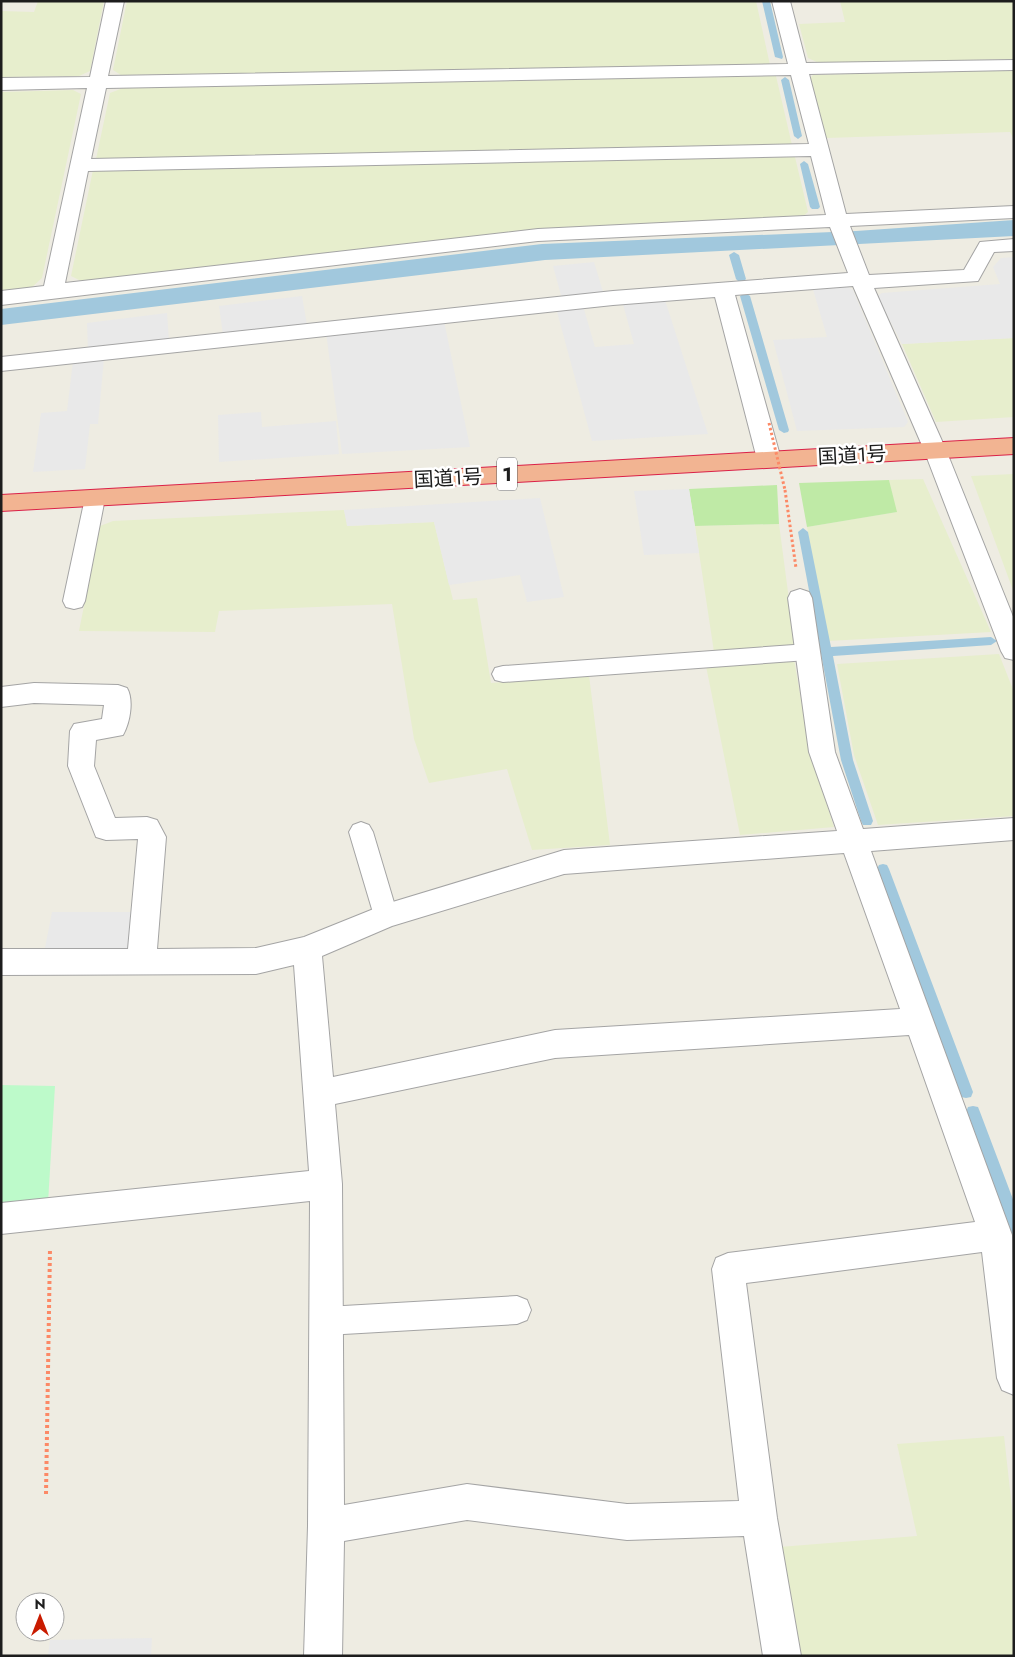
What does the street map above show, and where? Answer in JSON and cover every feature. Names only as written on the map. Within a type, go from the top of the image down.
[{"type":"highway","name":"国道1号","points":[[1,503],[1014,446]]},
{"type":"street","points":[[53,292],[115,1]]},
{"type":"street","points":[[781,1],[839,225],[860,280],[935,450],[1014,651]]},
{"type":"street","points":[[1,84],[1014,65]]},
{"type":"street","points":[[80,165],[820,150]]},
{"type":"street","points":[[1,298],[538,235],[839,225],[1014,212]]},
{"type":"street","points":[[1,364],[613,298],[860,280],[971,276],[987,246],[1014,245]]},
{"type":"street","points":[[723,289],[769,459]]},
{"type":"street","points":[[800,598],[822,752],[996,1236],[1014,1378]]},
{"type":"street","points":[[1,697],[34,693],[118,695],[114,728],[83,731],[81,766],[106,829],[147,828],[152,837],[141,962]]},
{"type":"street","points":[[1,962],[256,961],[307,949],[386,916],[564,862],[1014,829]]},
{"type":"street","points":[[307,949],[326,1184],[326,1526],[323,1656]]},
{"type":"street","points":[[318,1094],[555,1044],[920,1021]]},
{"type":"street","points":[[1,1219],[326,1184]]},
{"type":"street","points":[[782,1656],[759,1518],[728,1269],[996,1236]]},
{"type":"street","points":[[326,1526],[467,1502],[627,1522],[759,1518]]},
{"type":"lane","points":[[74,601],[95,498]]},
{"type":"lane","points":[[503,674],[808,652]]},
{"type":"lane","points":[[361,832],[386,916]]},
{"type":"lane","points":[[326,1321],[517,1310]]},
{"type":"path","points":[[769,423],[785,490],[800,598]]},
{"type":"path","points":[[46,1494],[51,1214]]},
{"type":"green space","points":[[38,1],[104,1],[90,71],[79,76],[1,77],[1,11],[34,12]]},
{"type":"green space","points":[[127,1],[756,1],[770,65],[121,75],[113,70]]},
{"type":"green space","points":[[840,1],[1014,1],[1014,59],[819,63],[808,58],[799,24],[845,22]]},
{"type":"green space","points":[[1014,70],[1014,140],[1010,132],[826,138],[809,80],[813,75]]},
{"type":"green space","points":[[776,76],[792,145],[96,159],[110,93],[123,88]]},
{"type":"green space","points":[[73,90],[81,94],[42,278],[31,288],[1,292],[1,92]]},
{"type":"green space","points":[[795,157],[808,212],[802,217],[83,282],[71,276],[93,170]]},
{"type":"green space","points":[[1014,338],[1014,417],[936,422],[902,344]]},
{"type":"green space","points":[[1014,474],[1014,593],[971,476]]},
{"type":"green space","points":[[923,479],[991,632],[828,641],[807,527],[896,512],[889,480]]},
{"type":"green space","points":[[889,480],[897,512],[807,527],[799,483]]},
{"type":"green space","points":[[777,485],[779,524],[695,526],[689,489]]},
{"type":"green space","points":[[344,510],[348,526],[434,522],[453,600],[477,598],[491,683],[589,675],[610,845],[532,850],[507,769],[429,783],[414,739],[392,604],[219,611],[215,632],[79,631],[100,526],[113,521]]},
{"type":"green space","points":[[779,524],[795,645],[714,652],[695,526]]},
{"type":"green space","points":[[999,654],[1014,692],[1014,816],[878,825],[854,755],[837,664]]},
{"type":"green space","points":[[794,659],[810,752],[834,827],[740,835],[706,666]]},
{"type":"green space","points":[[1,1085],[55,1086],[48,1203],[1,1209]]},
{"type":"green space","points":[[1004,1436],[1014,1526],[1014,1656],[797,1656],[779,1547],[917,1536],[897,1444]]},
{"type":"shaded area","points":[[1014,257],[1014,338],[902,344],[877,296],[882,293],[1000,284],[993,267],[1001,258]]},
{"type":"shaded area","points":[[594,262],[604,295],[562,299],[553,266]]},
{"type":"shaded area","points":[[844,284],[853,290],[908,422],[904,427],[797,431],[773,340],[827,337],[812,286]]},
{"type":"shaded area","points":[[302,296],[307,325],[223,335],[219,306]]},
{"type":"shaded area","points":[[664,297],[708,434],[592,441],[556,308],[583,306],[595,347],[634,344],[622,301]]},
{"type":"shaded area","points":[[167,313],[169,341],[88,351],[87,323]]},
{"type":"shaded area","points":[[444,321],[470,447],[342,454],[326,332]]},
{"type":"shaded area","points":[[104,358],[98,424],[90,424],[85,469],[33,472],[41,413],[67,411],[73,361]]},
{"type":"shaded area","points":[[261,412],[262,427],[336,421],[339,454],[219,462],[218,415]]},
{"type":"shaded area","points":[[689,489],[699,553],[644,555],[634,491]]},
{"type":"shaded area","points":[[540,498],[564,597],[527,602],[520,575],[449,585],[434,522],[347,526],[344,510]]},
{"type":"shaded area","points":[[52,912],[140,912],[134,951],[43,958]]},
{"type":"shaded area","points":[[152,1638],[151,1656],[48,1656],[50,1642],[65,1642],[65,1640]]},
{"type":"water","points":[[1014,220],[1014,236],[545,260],[1,325],[1,309],[542,244],[856,231]]},
{"type":"waterway","points":[[766,1],[779,57]]},
{"type":"waterway","points":[[785,80],[798,136]]},
{"type":"waterway","points":[[804,164],[815,207]]},
{"type":"waterway","points":[[734,255],[741,279]]},
{"type":"waterway","points":[[745,296],[784,430]]},
{"type":"waterway","points":[[803,532],[826,652]]},
{"type":"waterway","points":[[826,652],[991,641]]},
{"type":"waterway","points":[[826,652],[847,760],[867,821]]},
{"type":"waterway","points":[[883,869],[966,1092]]},
{"type":"waterway","points":[[973,1112],[1010,1212],[1014,1233]]}]
